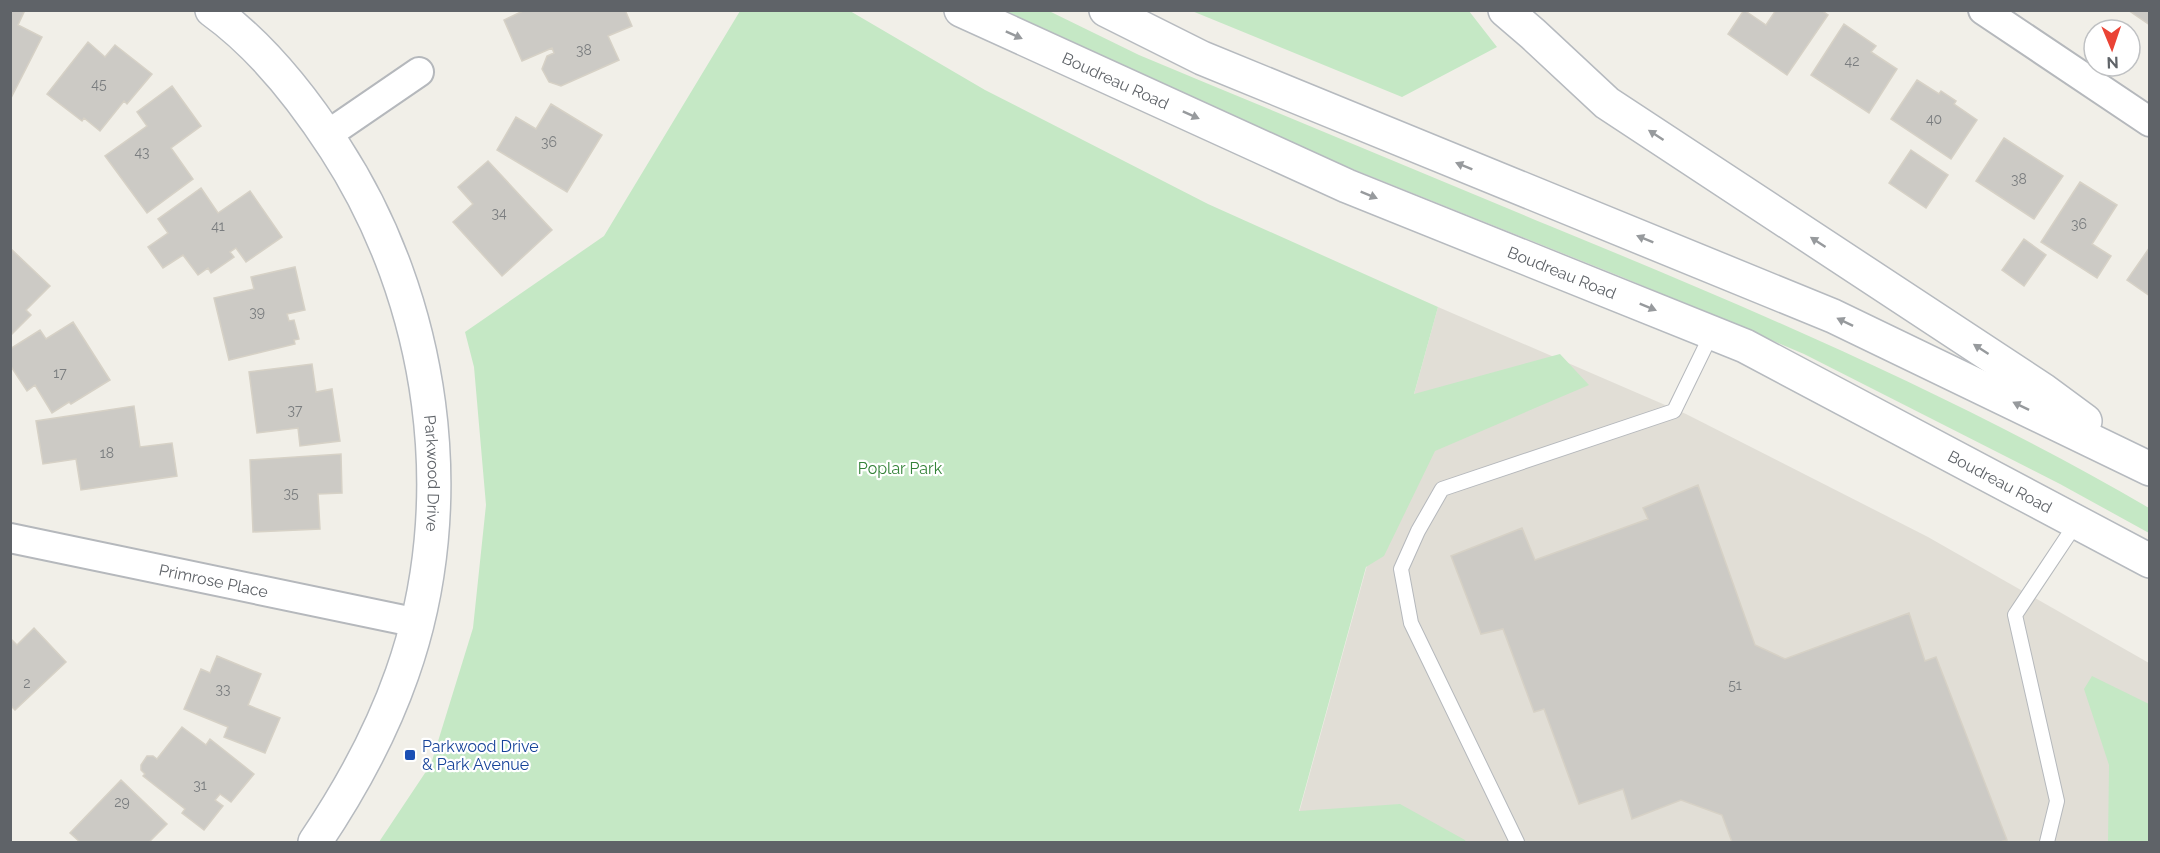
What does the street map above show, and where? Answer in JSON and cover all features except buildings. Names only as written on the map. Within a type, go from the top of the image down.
[{"type":"main road","name":"Parkwood Drive","points":[[212,10],[263,56],[298,96],[327,135],[354,178],[387,245],[403,289],[416,334],[431,428],[434,487],[428,570],[418,622],[403,673],[383,722],[341,803],[315,843]]},
{"type":"main road","name":"Boudreau Road","points":[[961,10],[1347,186],[1744,346],[2150,561]]},
{"type":"main road","points":[[1106,10],[1202,58],[1833,316],[2149,469]]},
{"type":"main road","points":[[1505,10],[1533,33],[1607,103],[2043,390],[2149,469]]},
{"type":"street","points":[[1983,10],[2150,122]]},
{"type":"street","points":[[327,135],[419,72]]},
{"type":"street","name":"Primrose Place","points":[[10,538],[418,622]]},
{"type":"lane","points":[[1517,843],[1411,623],[1401,569],[1418,531],[1442,489],[1674,411],[1712,333]]},
{"type":"lane","points":[[2047,843],[2058,801],[2015,615],[2077,522]]},
{"type":"shaded area","points":[[1438,307],[1686,414],[1928,537],[2149,663],[2149,721],[2119,842],[1291,842]]},
{"type":"green space","name":"Poplar Park","points":[[740,11],[850,11],[985,90],[1208,204],[1438,307],[1414,394],[1560,354],[1589,385],[1435,451],[1384,556],[1366,567],[1299,811],[1400,804],[1466,842],[379,842],[431,764],[473,628],[486,505],[474,367],[465,332],[604,236]]},
{"type":"green space","points":[[996,11],[1049,11],[1139,55],[1703,290],[1855,357],[2004,429],[2149,508],[2149,533],[2060,484],[1804,354],[1622,277],[1290,144]]},
{"type":"green space","points":[[1192,11],[1469,11],[1497,47],[1402,97]]},
{"type":"green space","points":[[2092,676],[2149,704],[2149,842],[2108,842],[2109,765],[2084,689]]},
{"type":"place","name":"Parkwood Drive & Park Avenue","points":[[410,755]]}]
